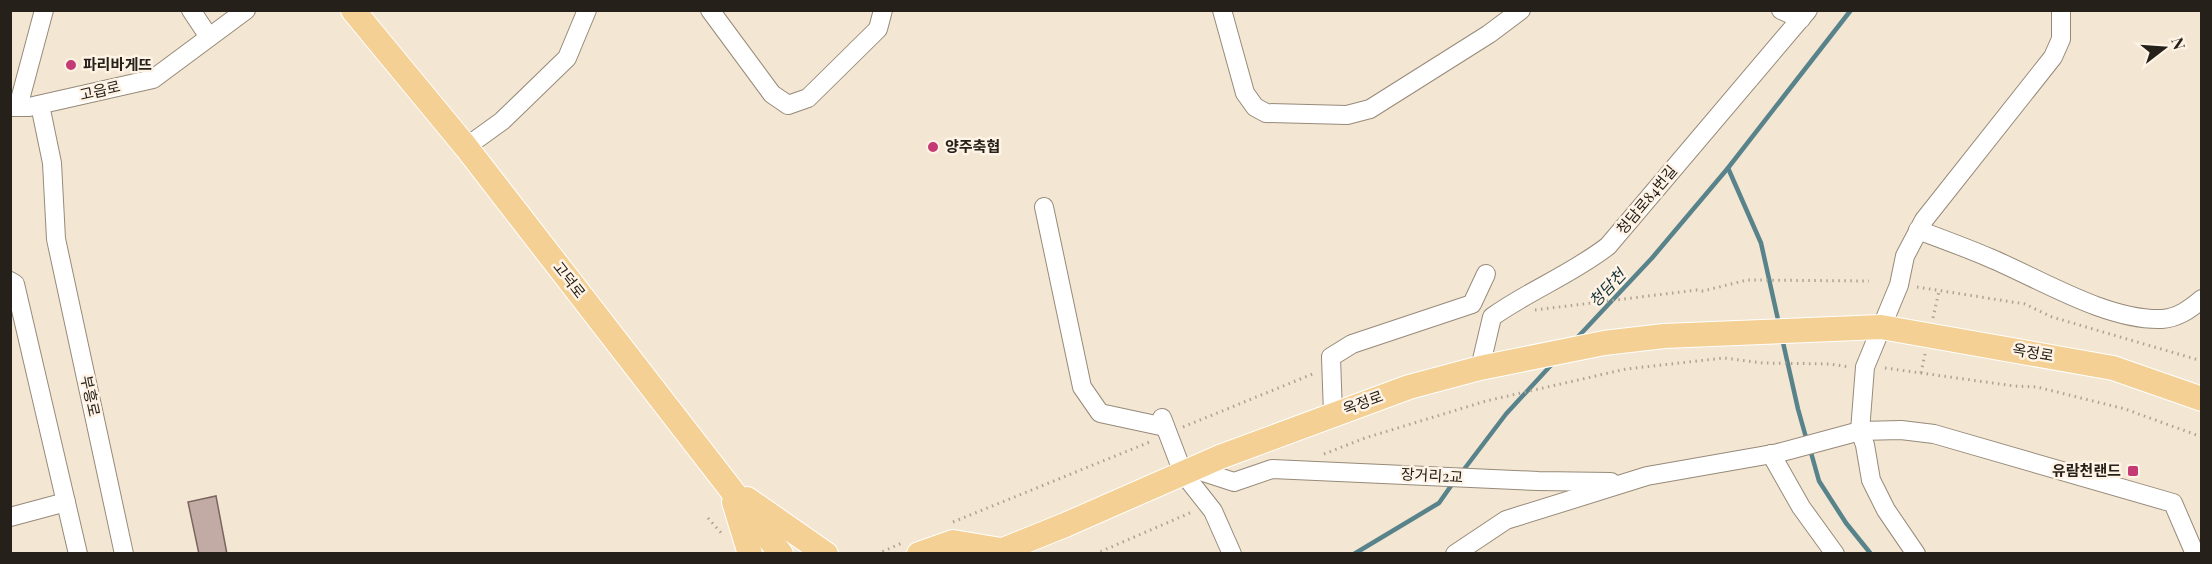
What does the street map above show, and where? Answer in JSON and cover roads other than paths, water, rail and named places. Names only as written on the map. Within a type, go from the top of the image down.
[{"type":"main road","name":"고덕로","points":[[352,10],[466,147],[781,554]]},
{"type":"main road","name":"옥정로","points":[[997,552],[1189,471],[1333,414],[1409,387],[1490,366],[1604,343],[1665,336],[1870,327],[2113,368],[2202,399]]},
{"type":"main road","points":[[730,488],[750,554]]},
{"type":"main road","points":[[730,488],[826,554]]},
{"type":"main road","points":[[919,554],[953,542],[997,552]]},
{"type":"street","points":[[14,107],[44,10]]},
{"type":"street","points":[[191,10],[209,37]]},
{"type":"street","name":"고읍로","points":[[14,107],[40,105],[153,79],[246,10]]},
{"type":"street","points":[[466,147],[502,121],[567,58],[587,10]]},
{"type":"street","points":[[710,10],[772,94],[788,105],[808,98],[878,29],[883,10]]},
{"type":"street","points":[[1222,10],[1245,93],[1255,107],[1266,113],[1347,115],[1370,109],[1387,99],[1489,34],[1521,10]]},
{"type":"street","points":[[1780,10],[1804,15]]},
{"type":"street","points":[[1852,434],[1870,327],[1899,285],[1905,256],[1918,230],[2053,57],[2061,39],[2061,10]]},
{"type":"street","name":"청담로84번길","points":[[1490,366],[1492,317],[1520,297],[1590,260],[1608,246],[1804,15]]},
{"type":"street","name":"부흥로","points":[[40,105],[52,163],[57,238],[124,554]]},
{"type":"street","points":[[1044,207],[1082,387],[1100,413],[1163,422],[1189,471],[1214,511],[1232,554]]},
{"type":"street","points":[[1918,230],[1990,258],[2094,305],[2128,315],[2161,319],[2176,316],[2190,309],[2202,299]]},
{"type":"street","points":[[1333,414],[1330,357],[1352,344],[1472,304],[1486,274]]},
{"type":"street","points":[[10,281],[15,284],[78,554]]},
{"type":"street","points":[[1455,554],[1506,520],[1647,476],[1775,454],[1852,434],[1901,430],[1934,434],[2173,503],[2195,554]]},
{"type":"street","points":[[1852,434],[1865,445],[1870,480],[1886,510],[1916,554]]},
{"type":"street","points":[[1775,454],[1801,507],[1835,554]]},
{"type":"street","name":"장거리2교","points":[[1189,471],[1234,482],[1272,469],[1626,483]]},
{"type":"street","points":[[10,517],[66,502]]},
{"type":"waterway","name":"청담천","points":[[1575,340],[1652,258],[1728,168],[1851,10]]},
{"type":"waterway","points":[[1728,168],[1761,243],[1779,324]]},
{"type":"waterway","points":[[1782,338],[1807,441]]},
{"type":"waterway","name":"청담천","points":[[1462,472],[1506,414],[1553,363]]},
{"type":"waterway","points":[[1810,449],[1819,481],[1846,523],[1871,554]]},
{"type":"waterway","name":"청담천","points":[[1354,554],[1439,503],[1453,483]]},
{"type":"place","name":"파리바게뜨","points":[[71,65]]},
{"type":"place","name":"양주축협","points":[[933,147]]},
{"type":"place","name":"유람천랜드","points":[[2133,471]]}]
